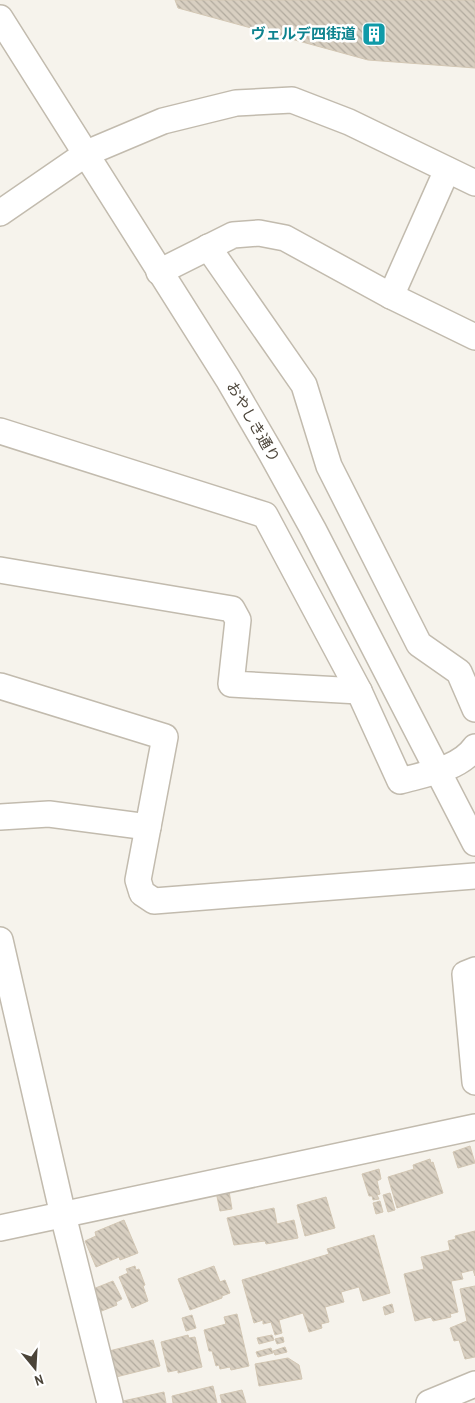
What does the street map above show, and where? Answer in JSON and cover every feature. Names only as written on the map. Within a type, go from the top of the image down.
[{"type":"street","name":"おやしき通り","points":[[0,18],[228,379],[271,453],[313,529],[436,771],[475,843]]},
{"type":"street","points":[[0,212],[87,153],[163,121],[236,103],[292,100],[349,122],[475,184]]},
{"type":"street","points":[[391,296],[447,170]]},
{"type":"street","points":[[159,272],[233,235],[260,233],[285,238],[391,296],[475,337]]},
{"type":"street","points":[[208,247],[304,385],[329,466],[419,644],[460,672],[471,700]]},
{"type":"street","points":[[0,431],[265,515],[359,690],[400,781],[436,771],[468,758],[475,747]]},
{"type":"street","points":[[0,570],[232,608],[238,620],[231,684],[359,690]]},
{"type":"street","points":[[471,700],[475,665]]},
{"type":"street","points":[[0,686],[165,737],[138,880],[142,893],[154,901],[475,876]]},
{"type":"street","points":[[0,817],[49,814],[148,827]]},
{"type":"street","points":[[0,940],[63,1214],[110,1403]]},
{"type":"street","points":[[475,970],[465,974],[475,1082]]},
{"type":"street","points":[[0,1228],[475,1127]]},
{"type":"street","points":[[428,1403],[475,1384]]},
{"type":"building","name":"ヴェルデ四街道","points":[[175,0],[475,0],[475,68],[368,60],[178,8]]},
{"type":"building","points":[[470,1146],[475,1163],[458,1168],[453,1152]]},
{"type":"building","points":[[430,1159],[431,1163],[433,1162],[443,1193],[397,1208],[388,1177],[414,1169],[413,1165]]},
{"type":"building","points":[[379,1169],[381,1179],[377,1181],[380,1194],[377,1195],[379,1199],[373,1200],[372,1196],[369,1196],[362,1174]]},
{"type":"building","points":[[228,1185],[232,1209],[220,1211],[215,1187]]},
{"type":"building","points":[[390,1193],[395,1210],[388,1212],[383,1195]]},
{"type":"building","points":[[326,1197],[335,1228],[305,1236],[297,1205]]},
{"type":"building","points":[[380,1201],[383,1212],[376,1214],[373,1203]]},
{"type":"building","points":[[274,1208],[277,1224],[294,1220],[298,1238],[266,1244],[265,1241],[234,1245],[227,1218]]},
{"type":"building","points":[[124,1220],[138,1253],[120,1260],[119,1257],[96,1267],[85,1241],[96,1236],[95,1232]]},
{"type":"building","points":[[475,1231],[475,1276],[473,1270],[461,1273],[463,1279],[451,1281],[458,1312],[450,1314],[451,1317],[433,1321],[431,1317],[415,1321],[404,1274],[424,1269],[421,1257],[450,1250],[448,1241],[456,1239],[455,1236]]},
{"type":"building","points":[[374,1235],[390,1293],[363,1301],[359,1287],[341,1292],[344,1302],[325,1307],[329,1322],[321,1324],[322,1328],[309,1332],[303,1313],[279,1320],[282,1333],[275,1335],[271,1322],[263,1324],[263,1320],[254,1323],[242,1280],[329,1254],[327,1249]]},
{"type":"building","points":[[135,1266],[136,1270],[139,1269],[145,1285],[143,1286],[148,1301],[132,1308],[119,1277],[128,1273],[126,1269]]},
{"type":"building","points":[[214,1266],[220,1282],[225,1280],[230,1293],[190,1310],[178,1279]]},
{"type":"building","points":[[113,1281],[122,1299],[116,1302],[117,1305],[99,1312],[88,1291]]},
{"type":"building","points":[[475,1286],[475,1357],[465,1359],[459,1340],[454,1341],[450,1328],[467,1321],[460,1289]]},
{"type":"building","points":[[392,1304],[394,1312],[385,1315],[383,1307]]},
{"type":"building","points":[[237,1314],[249,1366],[231,1370],[230,1367],[220,1369],[219,1365],[216,1366],[212,1351],[209,1351],[204,1330],[226,1324],[224,1317]]},
{"type":"building","points":[[192,1315],[196,1328],[186,1331],[182,1318]]},
{"type":"building","points":[[188,1335],[189,1338],[195,1337],[202,1367],[178,1373],[178,1370],[168,1372],[161,1342]]},
{"type":"building","points":[[272,1335],[274,1340],[259,1344],[257,1338]]},
{"type":"building","points":[[283,1337],[284,1342],[277,1344],[275,1339]]},
{"type":"building","points":[[153,1340],[160,1366],[112,1378],[105,1352]]},
{"type":"building","points":[[285,1347],[287,1352],[275,1355],[273,1351]]},
{"type":"building","points":[[271,1348],[273,1353],[258,1357],[256,1352]]},
{"type":"building","points":[[288,1358],[299,1365],[302,1379],[259,1386],[255,1364]]},
{"type":"building","points":[[213,1386],[217,1403],[173,1403],[172,1396]]},
{"type":"building","points":[[242,1390],[246,1403],[222,1403],[220,1395]]},
{"type":"building","points":[[164,1392],[166,1403],[124,1403],[123,1401]]},
{"type":"place","name":"ヴェルデ四街道","points":[[374,34]]}]
